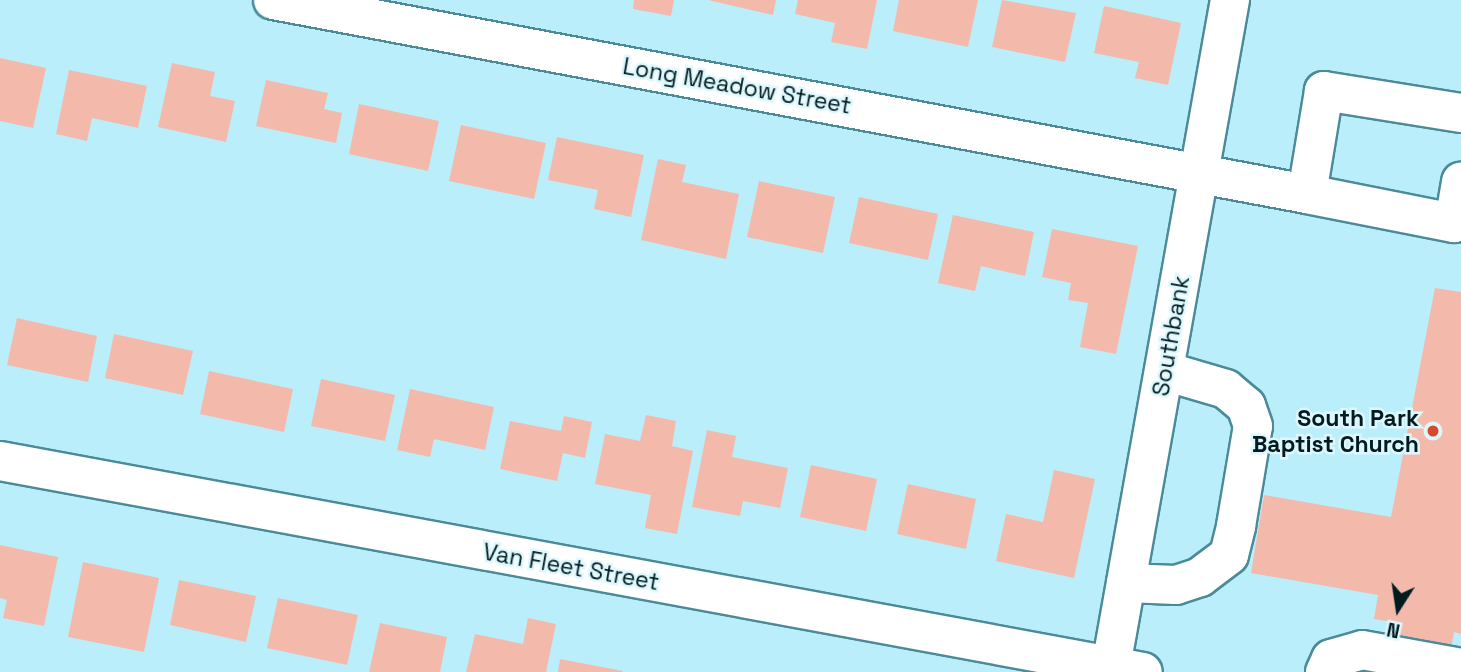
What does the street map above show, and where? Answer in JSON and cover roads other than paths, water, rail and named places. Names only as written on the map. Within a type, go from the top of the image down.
[{"type":"street","name":"Long Meadow Street","points":[[273,0],[1200,172],[1454,223],[1461,182]]},
{"type":"street","name":"Southbank","points":[[1122,670],[1126,583],[1230,0]]},
{"type":"street","points":[[1307,194],[1324,91],[1461,113]]},
{"type":"street","points":[[1126,583],[1176,585],[1200,577],[1229,555],[1236,526],[1253,426],[1246,407],[1226,388],[1165,370]]},
{"type":"street","name":"Van Fleet Street","points":[[0,461],[1122,670]]},
{"type":"street","points":[[1325,672],[1331,659],[1362,650],[1461,668]]},
{"type":"place","name":"South Park Baptist Church","points":[[1433,431]]}]
